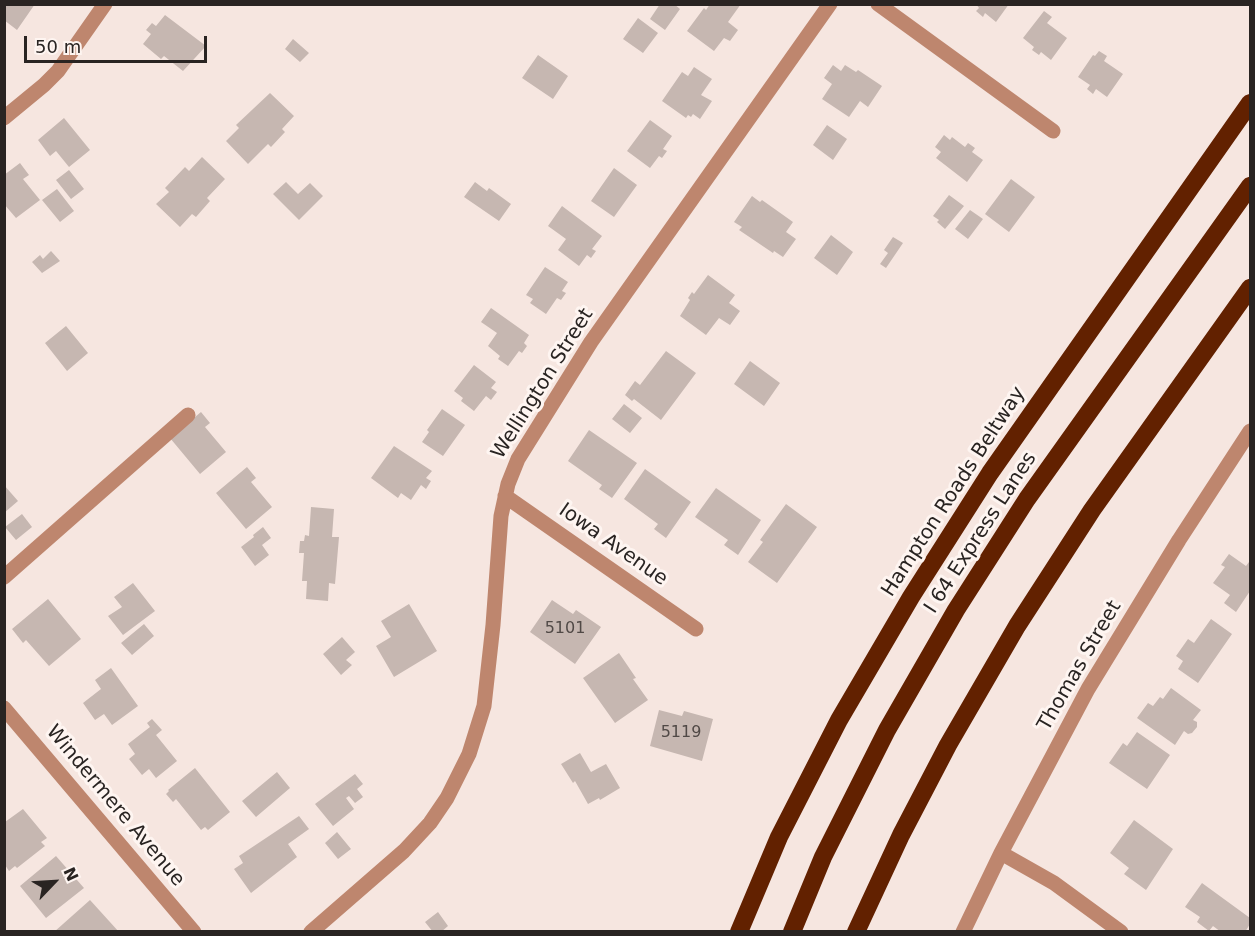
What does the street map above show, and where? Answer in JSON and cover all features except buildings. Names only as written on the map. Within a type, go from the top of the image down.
[{"type":"highway","name":"Hampton Roads Beltway","points":[[739,932],[779,837],[839,720],[911,597],[990,473],[1251,103]]},
{"type":"highway","name":"I 64 Express Lanes","points":[[792,932],[823,857],[887,730],[956,610],[1027,499],[1251,186]]},
{"type":"highway","points":[[856,932],[900,835],[948,745],[1017,626],[1092,510],[1251,288]]},
{"type":"street","points":[[4,118],[44,86],[58,71],[105,4]]},
{"type":"street","name":"Wellington Street","points":[[311,932],[405,851],[430,823],[447,798],[469,754],[484,706],[501,516],[505,496],[518,459],[591,342],[830,4]]},
{"type":"street","points":[[878,4],[1053,130]]},
{"type":"street","points":[[4,577],[188,415]]},
{"type":"street","name":"Thomas Street","points":[[963,932],[1001,853],[1088,689],[1179,540],[1251,431]]},
{"type":"street","name":"Iowa Avenue","points":[[505,496],[696,629]]},
{"type":"street","name":"Windermere Avenue","points":[[4,708],[194,932]]},
{"type":"street","points":[[1001,853],[1054,884],[1121,932]]}]
